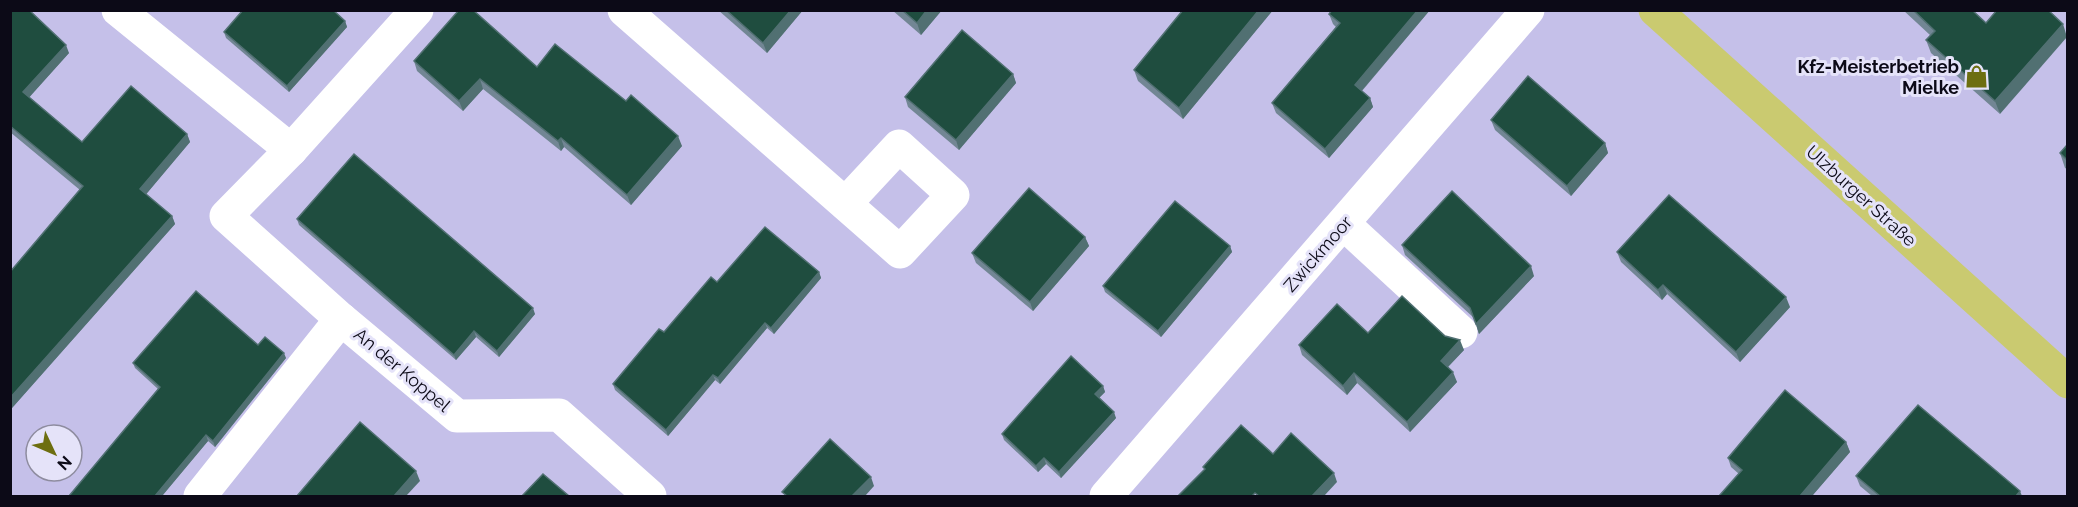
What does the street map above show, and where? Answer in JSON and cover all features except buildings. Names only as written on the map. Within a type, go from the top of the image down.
[{"type":"main road","name":"Ulzburger Straße","points":[[1655,10],[2067,382]]},
{"type":"street","points":[[118,10],[291,150]]},
{"type":"street","name":"An der Koppel","points":[[417,10],[291,150],[226,216],[341,319],[457,416],[559,415],[650,496]]},
{"type":"street","points":[[624,10],[845,204]]},
{"type":"street","name":"Zwickmoor","points":[[1106,496],[1528,10]]},
{"type":"street","points":[[1344,224],[1461,332]]},
{"type":"street","name":"An der Koppel","points":[[200,496],[341,319]]},
{"type":"place","name":"Kfz-Meisterbetrieb Mielke","points":[[1977,77]]}]
